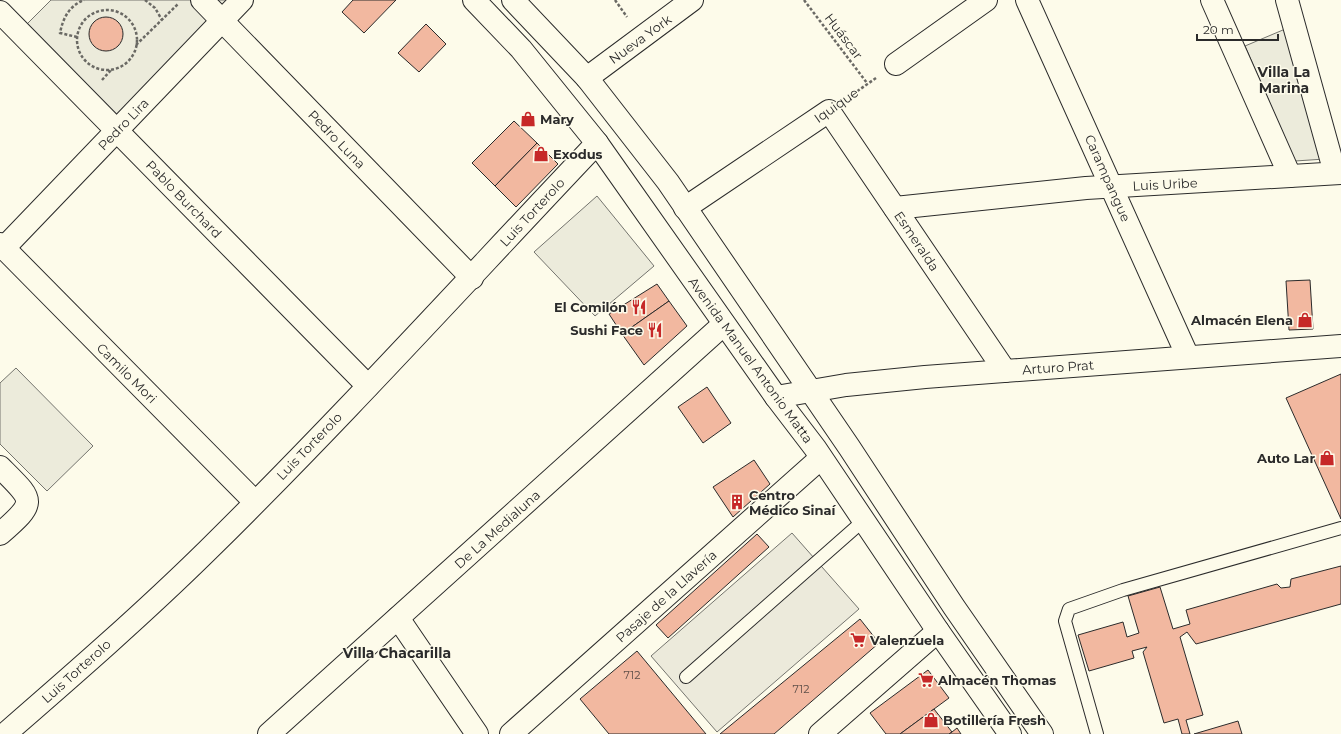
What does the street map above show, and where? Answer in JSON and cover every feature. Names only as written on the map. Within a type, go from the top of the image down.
[{"type":"street","name":"Pedro Luna","points":[[202,0],[472,278]]},
{"type":"street","name":"Pedro Lira","points":[[2,246],[242,0]]},
{"type":"street","name":"Avenida Manuel Antonio Matta","points":[[474,0],[521,49],[597,143],[724,324],[821,458],[938,631],[1010,734]]},
{"type":"street","points":[[513,0],[587,78],[663,176],[810,390],[958,613],[1042,734]]},
{"type":"street","name":"Nueva York","points":[[587,78],[692,0]]},
{"type":"street","points":[[896,64],[986,0]]},
{"type":"street","name":"Carampangue","points":[[1027,0],[1188,357]]},
{"type":"street","points":[[1212,0],[1290,176]]},
{"type":"street","points":[[1286,0],[1338,173]]},
{"type":"street","name":"Pablo Burchard","points":[[0,12],[368,386]]},
{"type":"street","name":"Iquique","points":[[685,208],[829,111]]},
{"type":"street","name":"Esmeralda","points":[[829,111],[1005,371]]},
{"type":"street","name":"Luis Torterolo","points":[[6,734],[160,597],[255,502],[472,278],[597,143]]},
{"type":"street","name":"Luis Uribe","points":[[895,208],[1112,187],[1338,173]]},
{"type":"street","name":"Camilo Mori","points":[[2,246],[255,502]]},
{"type":"street","name":"De La Medialuna","points":[[269,734],[724,324]]},
{"type":"street","name":"Arturo Prat","points":[[776,397],[846,385],[1005,371],[1341,346]]},
{"type":"street","name":"Pasaje de la Llavería","points":[[511,734],[821,458]]},
{"type":"street","points":[[0,467],[24,491],[27,501],[26,509],[22,514],[0,534]]},
{"type":"street","points":[[398,618],[477,734]]},
{"type":"street","points":[[820,734],[938,631]]},
{"type":"lane","points":[[686,677],[863,521]]},
{"type":"lane","points":[[1097,734],[1065,621],[1069,609],[1123,590],[1341,528]]},
{"type":"path","points":[[77,37],[60,33],[67,13],[76,3],[84,0]]},
{"type":"path","points":[[145,0],[155,8],[162,20]]},
{"type":"path","points":[[136,46],[182,0]]},
{"type":"path","name":"Huáscar","points":[[804,0],[867,83]]},
{"type":"path","points":[[109,10],[127,18],[133,26],[136,36],[136,46],[133,54],[120,67],[111,70],[101,70],[91,66],[84,60],[78,51],[77,37],[82,22],[90,15],[98,11],[109,10]]},
{"type":"path","name":"Iquique","points":[[829,111],[896,64]]},
{"type":"shaded area","points":[[51,0],[230,0],[118,120],[24,27]]},
{"type":"shaded area","points":[[1290,27],[1325,159],[1295,161],[1245,46]]},
{"type":"shaded area","points":[[597,196],[654,266],[595,316],[534,252]]},
{"type":"shaded area","points":[[16,368],[93,446],[47,491],[0,444],[0,383]]},
{"type":"shaded area","points":[[792,533],[859,609],[717,732],[651,656]]},
{"type":"building","points":[[353,0],[396,0],[364,33],[342,12]]},
{"type":"building","points":[[106,17],[118,22],[123,34],[118,46],[106,51],[94,46],[89,34],[94,22]]},
{"type":"building","points":[[426,24],[446,44],[419,72],[398,53]]},
{"type":"building","points":[[514,121],[537,143],[495,186],[472,163]]},
{"type":"building","points":[[537,143],[558,164],[516,207],[495,186]]},
{"type":"building","points":[[1310,280],[1313,329],[1289,330],[1286,281]]},
{"type":"building","name":"El Comilón","points":[[657,284],[669,301],[622,334],[609,314]]},
{"type":"building","name":"Sushi Face","points":[[669,301],[687,326],[644,365],[622,334]]},
{"type":"building","name":"Auto Lar","points":[[1341,374],[1341,519],[1286,398]]},
{"type":"building","points":[[707,387],[731,423],[703,443],[678,407]]},
{"type":"building","name":"Centro Médico Sinaí","points":[[754,460],[770,484],[733,517],[713,487]]},
{"type":"building","points":[[757,534],[769,547],[668,638],[656,625]]},
{"type":"building","points":[[1341,566],[1341,604],[1196,644],[1187,632],[1180,637],[1203,715],[1186,720],[1190,734],[1182,734],[1178,719],[1164,723],[1143,652],[1147,647],[1132,651],[1134,658],[1089,671],[1078,635],[1123,622],[1127,637],[1139,633],[1128,596],[1160,587],[1173,629],[1190,624],[1186,610],[1277,584],[1281,588],[1290,587],[1291,579]]},
{"type":"building","points":[[860,619],[879,643],[774,734],[720,734]]},
{"type":"building","points":[[637,651],[706,734],[609,734],[580,699]]},
{"type":"building","points":[[928,670],[949,698],[900,734],[886,734],[870,713]]},
{"type":"building","name":"Botillería Fresh","points":[[934,709],[952,732],[949,734],[900,734]]},
{"type":"building","points":[[1238,721],[1242,734],[1194,734]]},
{"type":"building","points":[[957,728],[961,734],[949,734],[952,732]]},
{"type":"place","name":"Mary","points":[[528,119]]},
{"type":"place","name":"Exodus","points":[[541,154]]},
{"type":"place","name":"El Comilón","points":[[639,307]]},
{"type":"place","name":"Almacén Elena","points":[[1305,320]]},
{"type":"place","name":"Sushi Face","points":[[655,330]]},
{"type":"place","name":"Auto Lar","points":[[1327,458]]},
{"type":"place","name":"Centro Médico Sinaí","points":[[737,502]]},
{"type":"place","name":"Valenzuela","points":[[858,640]]},
{"type":"place","name":"Almacén Thomas","points":[[926,680]]},
{"type":"place","name":"Botillería Fresh","points":[[931,720]]},
{"type":"district","name":"Villa La Marina","points":[[1284,80]]},
{"type":"district","name":"Villa Chacarilla","points":[[397,653]]}]
